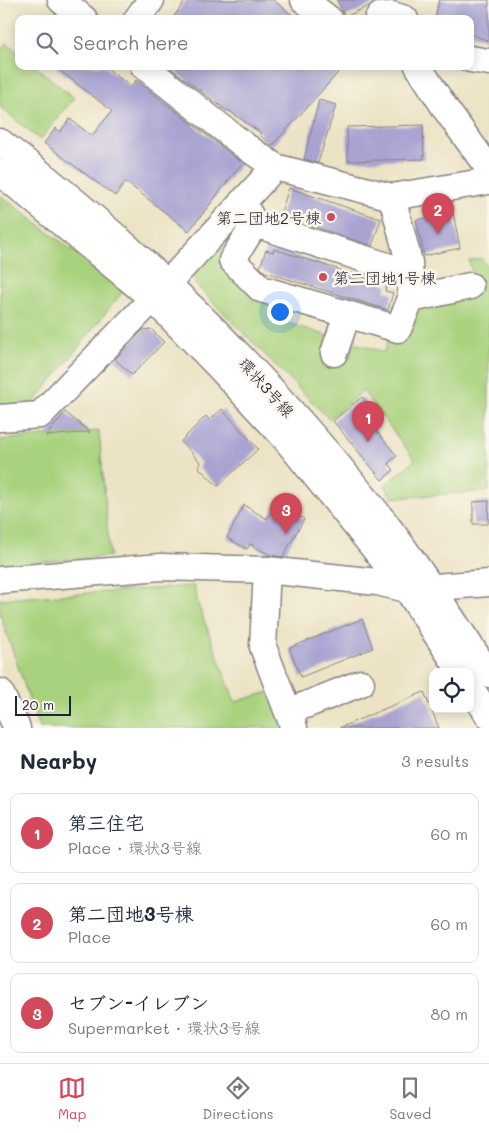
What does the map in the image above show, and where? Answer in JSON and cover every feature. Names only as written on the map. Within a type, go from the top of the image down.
[{"type":"street","points":[[61,0],[79,15]]},
{"type":"street","points":[[140,15],[151,0]]},
{"type":"street","points":[[304,0],[324,15]]},
{"type":"street","points":[[474,60],[489,62]]},
{"type":"street","points":[[149,70],[245,146],[275,167],[392,197],[489,181]]},
{"type":"street","points":[[420,70],[446,111],[489,169]]},
{"type":"street","name":"環状3号線","points":[[0,142],[71,198],[160,291]]},
{"type":"street","points":[[275,167],[249,213],[232,260],[261,289],[398,329],[410,286],[409,262],[392,197]]},
{"type":"street","name":"環状3号線","points":[[0,172],[160,291],[250,366],[370,504],[419,588],[459,668]]},
{"type":"street","points":[[0,418],[40,415],[160,291],[249,213]]},
{"type":"street","points":[[249,213],[410,286],[470,286]]},
{"type":"street","points":[[334,353],[347,315]]},
{"type":"street","points":[[0,580],[161,567],[267,570],[419,588],[489,583]]},
{"type":"street","points":[[267,570],[263,647],[291,720],[361,684]]},
{"type":"street","name":"環状3号線","points":[[419,588],[489,674]]},
{"type":"street","points":[[0,692],[17,728]]},
{"type":"street","points":[[474,693],[489,716]]},
{"type":"green space","points":[[7,43],[15,49],[15,70],[40,70],[74,98],[40,140],[0,107],[0,51]]},
{"type":"green space","points":[[0,195],[124,290],[26,413],[0,415]]},
{"type":"green space","points":[[242,202],[232,261],[280,294],[272,318],[328,336],[324,350],[349,359],[354,343],[384,352],[392,328],[411,299],[475,285],[469,261],[481,258],[489,269],[489,491],[392,498],[385,485],[415,460],[363,391],[329,419],[195,284],[193,256]]},
{"type":"green space","points":[[99,431],[110,556],[0,566],[0,440]]},
{"type":"green space","points":[[194,586],[199,607],[235,702],[279,689],[294,728],[39,728],[0,614],[0,599]]},
{"type":"building","points":[[186,0],[273,0],[293,15],[175,15]]},
{"type":"building","points":[[337,0],[381,0],[349,15],[344,15]]},
{"type":"building","points":[[439,0],[489,0],[489,41],[474,35],[474,15],[436,15]]},
{"type":"building","points":[[59,70],[109,70],[131,87],[136,80],[242,163],[189,231],[126,182],[115,196],[44,143],[56,128],[60,132],[70,119],[92,136],[112,111]]},
{"type":"building","points":[[173,70],[340,70],[272,146],[260,135],[261,133],[227,111]]},
{"type":"building","points":[[319,100],[336,105],[318,163],[304,159]]},
{"type":"building","points":[[423,125],[424,159],[348,161],[347,127]]},
{"type":"building","name":"第二団地2号棟","points":[[289,188],[381,219],[372,246],[280,215]]},
{"type":"building","points":[[453,212],[460,248],[424,256],[416,220]]},
{"type":"building","name":"第二団地1号棟","points":[[274,249],[387,285],[385,291],[393,293],[388,310],[265,272],[260,267],[266,250],[273,252]]},
{"type":"building","points":[[151,329],[164,342],[132,375],[115,359],[143,330]]},
{"type":"building","points":[[362,397],[373,410],[371,413],[379,424],[374,428],[397,456],[388,463],[394,470],[382,480],[333,421]]},
{"type":"building","points":[[222,409],[258,449],[218,486],[199,468],[201,463],[181,441],[206,416],[210,420]]},
{"type":"building","points":[[65,412],[90,432],[46,436]]},
{"type":"building","points":[[489,501],[488,524],[473,524],[473,502]]},
{"type":"building","points":[[276,503],[304,519],[283,557],[270,555],[250,544],[247,549],[227,538],[244,505],[267,519]]},
{"type":"building","points":[[362,619],[373,648],[301,677],[289,648]]},
{"type":"building","points":[[424,692],[429,704],[429,713],[433,713],[439,728],[339,728]]},
{"type":"place","name":"第二団地2号棟","points":[[331,217]]},
{"type":"place","name":"第二団地3号棟","points":[[438,234]]},
{"type":"place","name":"第二団地1号棟","points":[[323,277]]},
{"type":"place","name":"第三住宅","points":[[368,442]]},
{"type":"place","name":"セブン-イレブン","points":[[286,534]]}]
